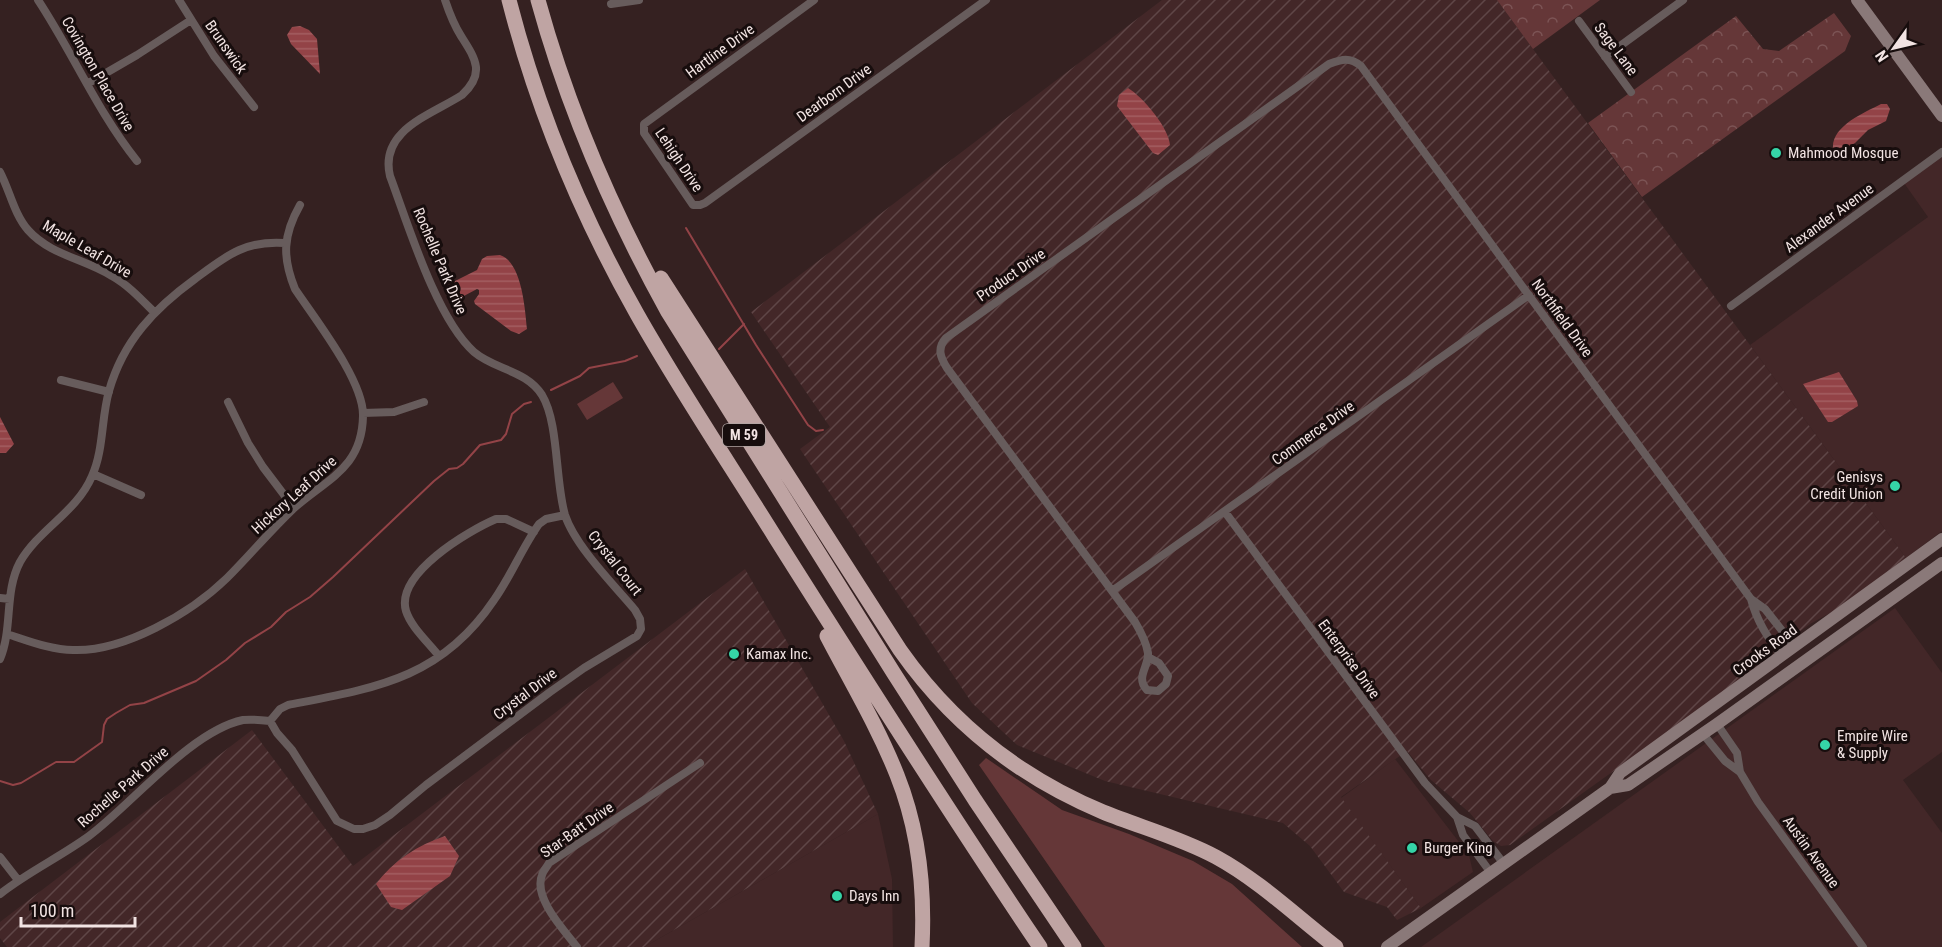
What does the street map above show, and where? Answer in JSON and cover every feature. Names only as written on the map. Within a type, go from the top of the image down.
[{"type":"highway","name":"M 59","points":[[509,0],[546,118],[572,183],[602,249],[660,353],[925,775],[1040,947]]},
{"type":"highway","name":"M 59","points":[[538,0],[572,107],[607,192],[646,272],[692,351],[899,682],[1074,947]]},
{"type":"highway","points":[[607,192],[695,334],[900,650],[952,714],[997,753],[1044,784],[1105,813],[1200,849],[1231,866],[1336,947]]},
{"type":"highway","points":[[776,537],[882,741],[903,792],[916,841],[921,875],[922,947]]},
{"type":"main road","points":[[1857,0],[1942,116]]},
{"type":"main road","name":"Crooks Road","points":[[1387,947],[1611,788],[1620,773],[1942,539]]},
{"type":"main road","name":"Crooks Road","points":[[1611,788],[1628,785],[1849,631],[1942,563]]},
{"type":"main road","points":[[1847,608],[1842,619],[1849,631]]},
{"type":"main road","points":[[1791,672],[1799,657],[1795,647]]},
{"type":"main road","points":[[1703,734],[1700,724],[1708,709]]},
{"type":"street","name":"Covington Place Drive","points":[[38,0],[62,38],[105,118],[137,161]]},
{"type":"street","name":"Brunswick","points":[[179,0],[214,56],[254,107]]},
{"type":"street","name":"Rochelle Park Drive","points":[[445,0],[457,29],[475,57],[475,78],[462,95],[402,132],[390,151],[390,172],[424,265],[442,308],[454,329],[474,352],[489,363],[528,379],[541,393],[550,416],[565,515]]},
{"type":"street","points":[[611,4],[639,0]]},
{"type":"street","name":"Hartline Drive","points":[[644,127],[646,121],[814,0]]},
{"type":"street","name":"Dearborn Drive","points":[[697,206],[705,203],[986,0]]},
{"type":"street","points":[[1605,57],[1683,0]]},
{"type":"street","points":[[87,84],[191,20]]},
{"type":"street","name":"Sage Lane","points":[[1579,21],[1631,92]]},
{"type":"street","name":"Northfield Drive","points":[[1347,59],[1361,66],[1751,599],[1762,629],[1782,656]]},
{"type":"street","name":"Product Drive","points":[[1112,591],[947,368],[940,354],[942,343],[1329,64],[1347,59]]},
{"type":"street","name":"Lehigh Drive","points":[[644,127],[645,133],[690,203],[697,206]]},
{"type":"street","name":"Alexander Avenue","points":[[1731,306],[1942,152]]},
{"type":"street","name":"Maple Leaf Drive","points":[[0,172],[19,216],[29,231],[53,249],[112,275],[154,312]]},
{"type":"street","name":"Hickory Leaf Drive","points":[[7,634],[56,649],[92,649],[131,638],[174,617],[225,580],[294,508],[332,480],[352,459],[359,443],[363,413],[357,387],[350,372],[295,289],[289,275],[285,243],[291,219],[300,205]]},
{"type":"street","points":[[0,659],[7,634],[14,578],[28,549],[74,506],[93,474],[109,392],[126,349],[137,332],[169,298],[228,255],[242,247],[261,243],[285,243]]},
{"type":"street","name":"Commerce Drive","points":[[1112,591],[1528,295]]},
{"type":"street","points":[[61,380],[109,392]]},
{"type":"street","points":[[228,402],[253,451],[294,508]]},
{"type":"street","points":[[363,413],[394,412],[424,402]]},
{"type":"street","points":[[93,474],[141,495]]},
{"type":"street","name":"Enterprise Drive","points":[[1225,512],[1408,762],[1457,817],[1475,826],[1504,864]]},
{"type":"street","points":[[270,721],[280,709],[288,705],[368,690],[385,684],[416,671],[451,648],[471,630],[494,600],[534,532],[546,519],[565,515]]},
{"type":"street","name":"Crystal Court","points":[[565,515],[586,550],[634,610],[640,619],[641,629]]},
{"type":"street","points":[[439,656],[406,611],[406,598],[412,582],[437,553],[496,519],[514,521],[534,532]]},
{"type":"street","points":[[1112,591],[1145,639],[1149,657]]},
{"type":"street","points":[[0,598],[10,599]]},
{"type":"street","name":"Northfield Drive","points":[[1751,599],[1766,609],[1795,647]]},
{"type":"street","name":"Crystal Drive","points":[[270,721],[292,750],[337,820],[354,829],[363,829],[375,825],[550,692],[637,636],[641,629]]},
{"type":"street","name":"Rochelle Park Drive","points":[[0,894],[88,836],[116,814],[168,765],[206,738],[241,721],[270,721]]},
{"type":"street","name":"Austin Avenue","points":[[1717,724],[1737,753],[1740,772],[1758,802],[1863,947]]},
{"type":"street","name":"Austin Avenue","points":[[1703,734],[1725,761],[1740,772]]},
{"type":"street","name":"Star-Batt Drive","points":[[577,947],[545,903],[541,894],[542,873],[552,861],[700,764]]},
{"type":"street","name":"Enterprise Drive","points":[[1457,817],[1463,835],[1491,873]]},
{"type":"street","points":[[0,857],[18,880]]},
{"type":"shaded area","points":[[1162,0],[1497,0],[1906,558],[1839,608],[1810,624],[1763,658],[1741,680],[1510,845],[1501,846],[1493,841],[1470,813],[1431,780],[1407,751],[1341,797],[1421,908],[1397,920],[1387,907],[1344,892],[1310,846],[1283,823],[1105,781],[1017,745],[972,703],[800,449],[830,427],[751,312]]},
{"type":"shaded area","points":[[300,26],[309,30],[317,39],[320,74],[291,44],[287,35],[292,27]]},
{"type":"shaded area","points":[[1128,88],[1148,106],[1169,138],[1170,145],[1158,155],[1153,153],[1117,106],[1119,95]]},
{"type":"shaded area","points":[[1881,104],[1887,104],[1890,109],[1886,121],[1868,130],[1855,143],[1841,151],[1833,149],[1837,134],[1843,127]]},
{"type":"shaded area","points":[[1942,155],[1942,531],[1906,558],[1750,345],[1928,217],[1904,183]]},
{"type":"shaded area","points":[[500,255],[507,259],[513,267],[521,287],[527,329],[519,334],[511,331],[475,304],[479,290],[462,297],[451,290],[453,282],[477,270],[482,259],[487,256]]},
{"type":"shaded area","points":[[1839,372],[1858,406],[1832,422],[1828,422],[1803,384]]},
{"type":"shaded area","points":[[0,417],[14,444],[6,453],[0,453]]},
{"type":"shaded area","points":[[745,569],[844,741],[878,814],[644,947],[7,947],[0,938],[0,922],[252,730],[353,866]]},
{"type":"shaded area","points":[[1895,608],[1942,673],[1942,752],[1903,780],[1942,833],[1942,947],[1421,947]]},
{"type":"shaded area","points":[[1395,759],[1469,855],[1473,872],[1421,908],[1341,798]]},
{"type":"shaded area","points":[[878,814],[892,879],[893,947],[644,947]]},
{"type":"shaded area","points":[[445,836],[459,856],[450,876],[402,910],[391,907],[376,884],[390,868],[407,855]]},
{"type":"green space","points":[[1497,0],[1600,0],[1533,49]]},
{"type":"green space","points":[[1834,13],[1851,36],[1845,51],[1642,197],[1588,123],[1736,16],[1763,49],[1779,51]]},
{"type":"green space","points":[[613,382],[623,398],[587,420],[577,404]]},
{"type":"green space","points":[[986,758],[1062,810],[1129,834],[1193,861],[1232,884],[1302,947],[1105,947],[979,765]]},
{"type":"waterway","points":[[686,228],[756,345],[808,425],[816,431],[823,430]]},
{"type":"waterway","points":[[719,349],[744,324]]},
{"type":"waterway","points":[[551,390],[580,376],[589,368],[625,361],[637,356]]},
{"type":"waterway","points":[[0,781],[13,785],[21,783],[56,762],[74,762],[102,742],[107,719],[130,705],[144,703],[196,681],[226,660],[245,643],[271,627],[286,612],[310,597],[434,481],[449,469],[463,464],[480,445],[501,440],[506,434],[512,414],[524,404],[531,402]]},
{"type":"place","name":"Mahmood Mosque","points":[[1776,153]]},
{"type":"place","name":"Genisys Credit Union","points":[[1895,486]]},
{"type":"place","name":"Kamax Inc.","points":[[734,654]]},
{"type":"place","name":"Empire Wire & Supply","points":[[1825,745]]},
{"type":"place","name":"Burger King","points":[[1412,848]]},
{"type":"place","name":"Days Inn","points":[[837,896]]}]
